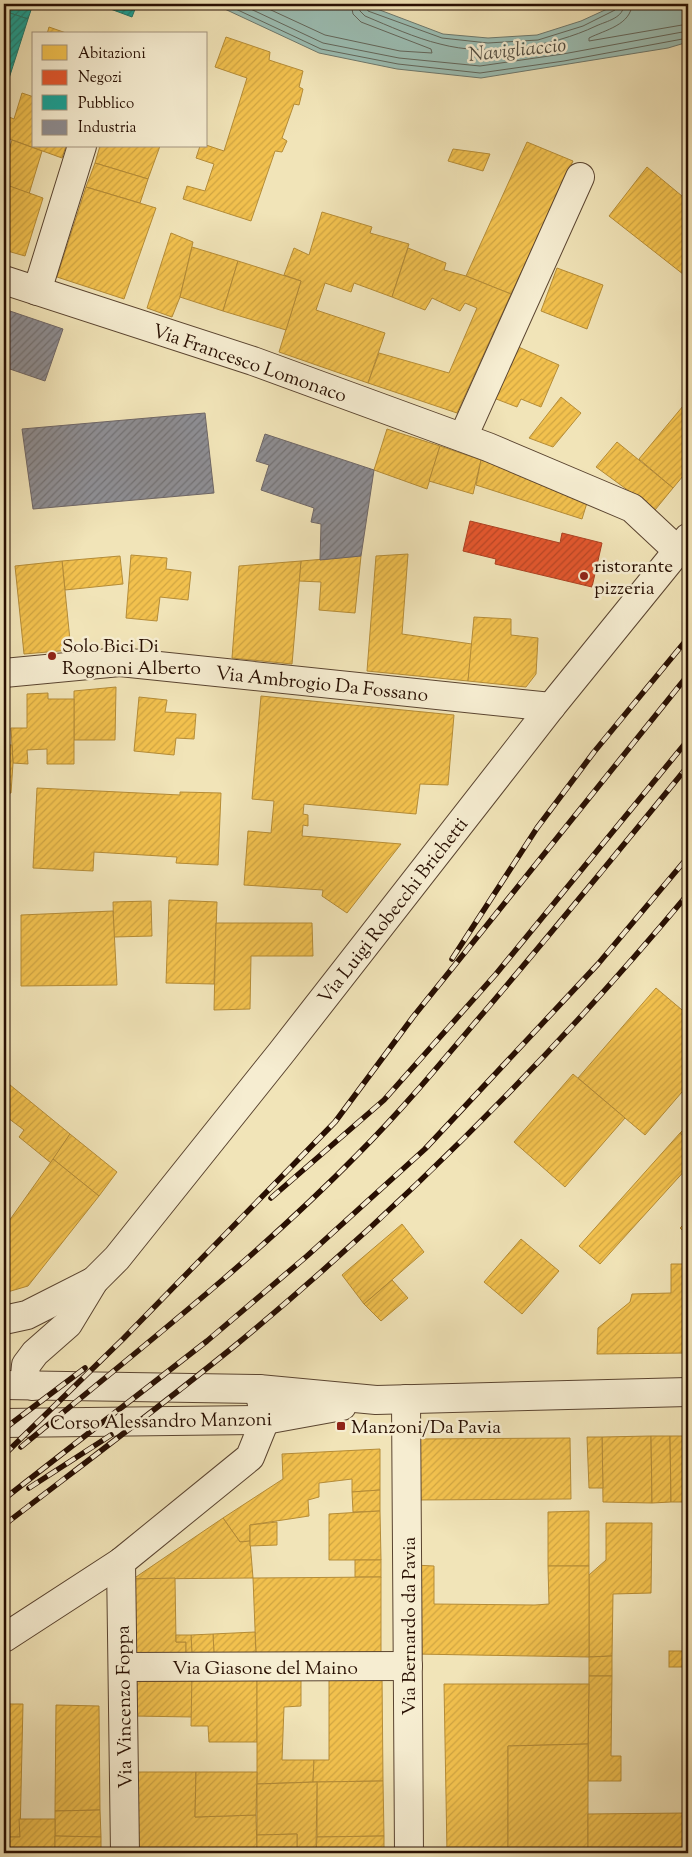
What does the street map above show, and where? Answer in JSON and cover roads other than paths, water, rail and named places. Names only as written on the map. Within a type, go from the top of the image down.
[{"type":"street","points":[[37,291],[81,148]]},
{"type":"street","points":[[463,437],[580,177]]},
{"type":"street","name":"Via Francesco Lomonaco","points":[[4,280],[253,361],[463,437],[632,508],[683,544]]},
{"type":"street","name":"Via Luigi Robecchi Brichetti","points":[[33,1386],[25,1376],[26,1365],[35,1353],[68,1324],[94,1281],[117,1258],[281,1053],[551,707],[683,544]]},
{"type":"street","name":"Via Ambrogio Da Fossano","points":[[4,673],[120,662],[551,707]]},
{"type":"street","name":"Via Luigi Robecchi Brichetti","points":[[15,1318],[94,1281]]},
{"type":"street","name":"Via Luigi Robecchi Brichetti","points":[[4,1366],[35,1353]]},
{"type":"street","name":"Corso Alessandro Manzoni","points":[[4,1385],[259,1389],[376,1400],[688,1392]]},
{"type":"street","points":[[4,1638],[122,1562],[250,1457],[265,1420],[259,1389]]},
{"type":"street","name":"Via Bernardo da Pavia","points":[[406,1399],[409,1853]]},
{"type":"street","name":"Corso Alessandro Manzoni","points":[[4,1423],[265,1420],[376,1400]]},
{"type":"street","name":"Via Vincenzo Foppa","points":[[122,1562],[125,1853]]},
{"type":"street","name":"Via Giasone del Maino","points":[[123,1667],[408,1666]]},
{"type":"water","name":"Navigliaccio","points":[[214,4],[364,4],[443,34],[488,38],[537,35],[581,21],[618,4],[688,4],[688,42],[668,48],[481,78],[397,69],[319,53]]},
{"type":"railway","points":[[452,959],[537,828],[594,752],[688,638]]},
{"type":"railway","points":[[4,1455],[123,1339],[335,1122],[413,1017],[688,675]]},
{"type":"railway","points":[[271,1198],[384,1100],[496,974],[688,740]]},
{"type":"railway","points":[[21,1447],[236,1268],[278,1231],[373,1138],[417,1091],[500,993],[688,766]]},
{"type":"railway","points":[[4,1499],[207,1341],[307,1256],[425,1149],[598,964],[688,857]]},
{"type":"railway","points":[[4,1525],[237,1344],[358,1239],[416,1185],[529,1072],[636,955],[688,894]]},
{"type":"railway","points":[[4,1429],[85,1368]]},
{"type":"railway","points":[[29,1488],[111,1435]]},
{"type":"place","name":"ristorante pizzeria","points":[[584,576]]},
{"type":"place","name":"Solo Bici Di Rognoni Alberto","points":[[52,656]]},
{"type":"place","name":"Manzoni/Da Pavia","points":[[341,1426]]}]
